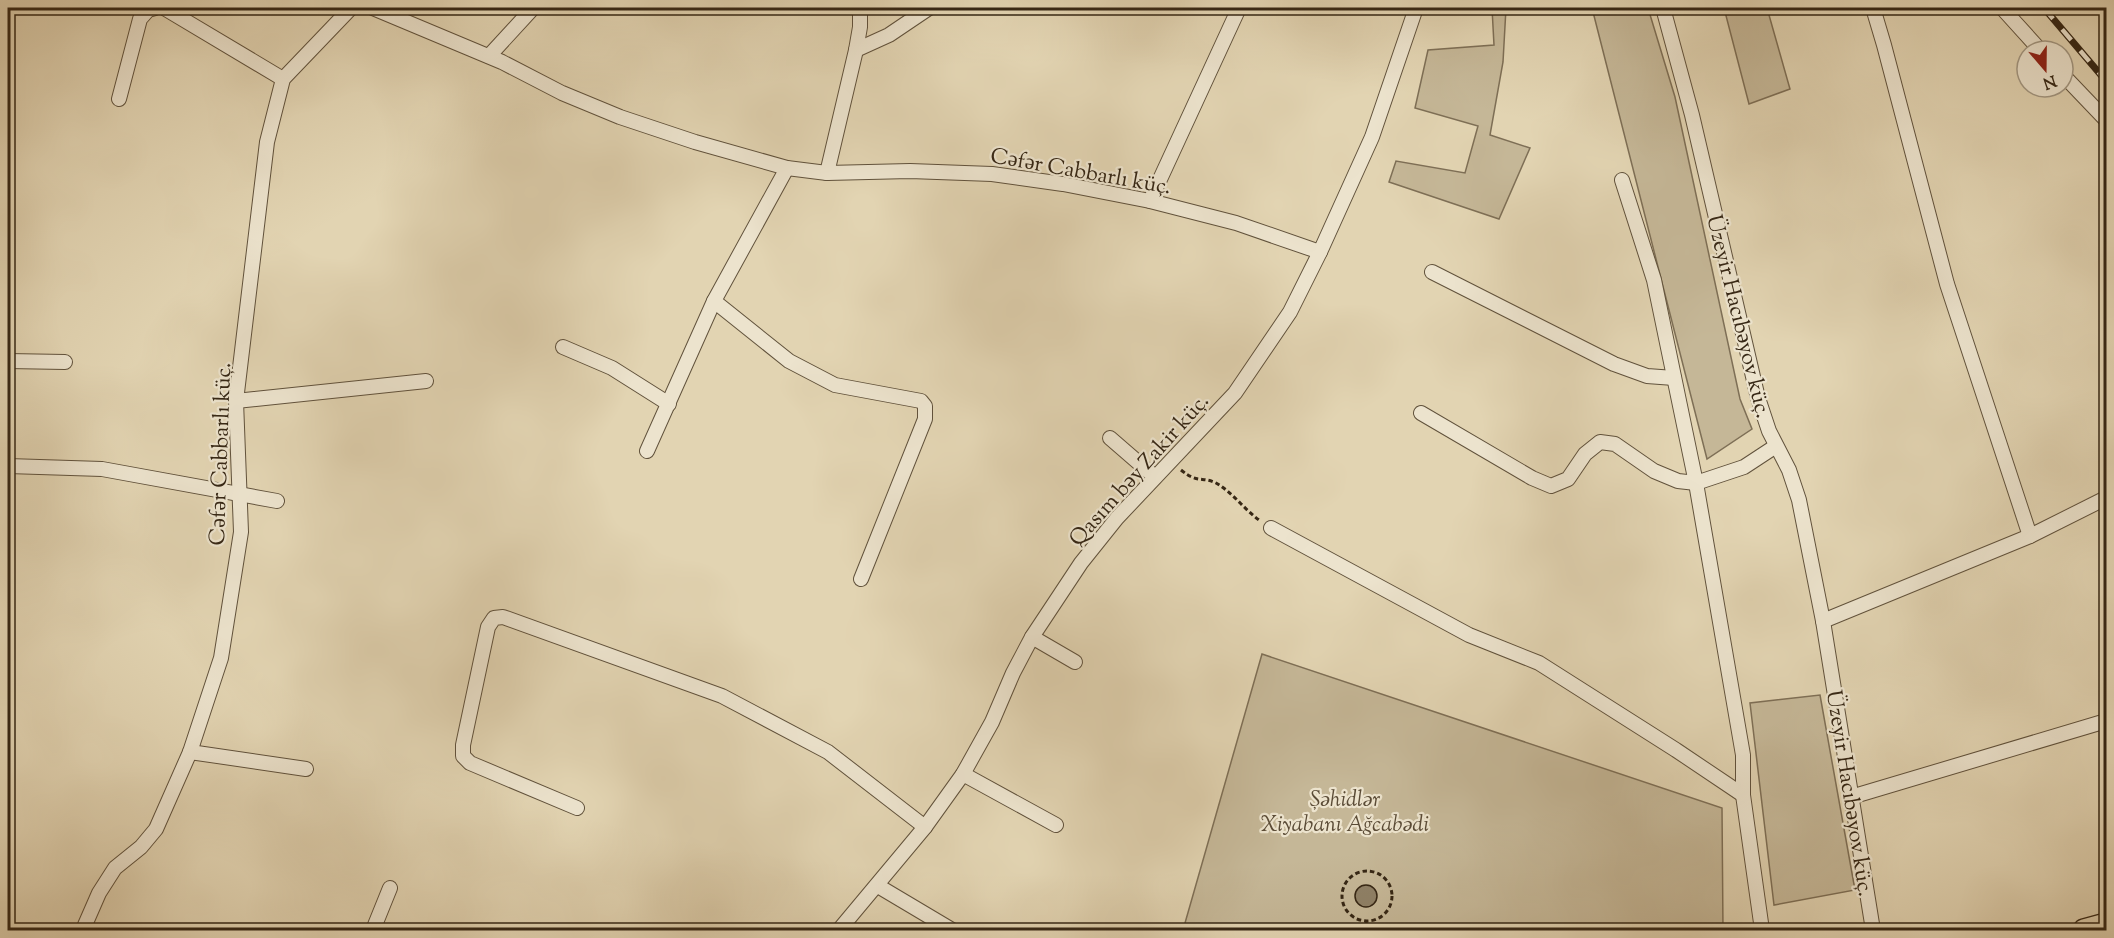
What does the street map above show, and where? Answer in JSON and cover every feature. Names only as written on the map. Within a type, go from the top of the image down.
[{"type":"main road","points":[[2084,930],[2106,924]]},
{"type":"street","points":[[119,99],[140,19],[148,10],[155,8]]},
{"type":"street","points":[[164,8],[284,79]]},
{"type":"street","name":"Cəfər Cabbarlı küç.","points":[[85,930],[99,893],[115,868],[141,847],[156,830],[190,752],[221,658],[241,532],[236,401],[267,142],[284,79],[351,8]]},
{"type":"street","name":"Cəfər Cabbarlı küç.","points":[[373,8],[489,56],[562,93],[620,117],[695,142],[787,168],[827,173],[910,171],[992,174],[1063,184],[1150,201],[1236,223],[1320,252]]},
{"type":"street","points":[[489,56],[533,8]]},
{"type":"street","points":[[827,173],[856,50],[860,27],[860,8]]},
{"type":"street","points":[[856,50],[890,35],[929,8]]},
{"type":"street","points":[[1150,201],[1239,8]]},
{"type":"street","name":"Qasım bəy Zakir küç.","points":[[839,930],[926,827],[963,774],[992,722],[1013,673],[1032,637],[1081,563],[1117,518],[1235,393],[1290,312],[1372,137],[1416,8]]},
{"type":"street","name":"Üzeyir Hacıbəyov küç.","points":[[1663,8],[1692,115],[1758,398],[1769,431],[1789,470],[1799,500],[1823,621],[1873,930]]},
{"type":"street","points":[[1873,8],[1947,284],[2030,536]]},
{"type":"street","points":[[2002,8],[2030,39]]},
{"type":"street","points":[[2075,88],[2106,120]]},
{"type":"street","points":[[647,451],[714,301],[787,168]]},
{"type":"street","points":[[1622,180],[1654,280],[1696,483],[1743,755],[1743,795],[1762,930]]},
{"type":"street","points":[[1432,272],[1614,364],[1647,376],[1674,378]]},
{"type":"street","points":[[714,301],[789,361],[835,386],[921,401],[925,406],[926,419],[861,579]]},
{"type":"street","points":[[563,347],[612,368],[669,404]]},
{"type":"street","points":[[8,361],[65,362]]},
{"type":"street","points":[[236,401],[426,381]]},
{"type":"street","points":[[1421,413],[1532,478],[1551,486],[1568,479],[1585,454],[1600,442],[1615,444],[1654,471],[1678,482],[1696,483],[1744,467],[1776,446]]},
{"type":"street","points":[[1110,438],[1155,477]]},
{"type":"street","points":[[8,465],[102,469],[277,501]]},
{"type":"street","points":[[1823,621],[2030,536],[2106,498]]},
{"type":"street","points":[[1271,528],[1468,634],[1539,663],[1743,795]]},
{"type":"street","points":[[577,808],[470,763],[464,756],[463,745],[488,627],[494,618],[503,618],[722,696],[828,752],[926,827]]},
{"type":"street","points":[[1032,637],[1075,662]]},
{"type":"street","points":[[1851,797],[2106,722]]},
{"type":"street","points":[[190,752],[306,768]]},
{"type":"street","points":[[963,774],[1056,825]]},
{"type":"street","points":[[878,886],[952,930]]},
{"type":"street","points":[[373,930],[390,888]]},
{"type":"path","points":[[1171,460],[1190,478],[1213,481],[1222,487],[1257,519],[1271,528]]},
{"type":"path","points":[[1364,872],[1378,874],[1389,884],[1391,891],[1390,906],[1386,912],[1380,917],[1366,921],[1353,916],[1344,905],[1342,897],[1343,890],[1351,878],[1364,872]]},
{"type":"path","points":[[1366,921],[1366,930]]},
{"type":"green space","points":[[1492,8],[1506,8],[1503,62],[1490,135],[1530,148],[1499,219],[1389,182],[1396,161],[1465,173],[1478,126],[1415,108],[1428,50],[1494,45]]},
{"type":"green space","points":[[1592,8],[1648,8],[1675,97],[1740,399],[1752,429],[1707,459]]},
{"type":"green space","points":[[1724,8],[1767,8],[1790,89],[1749,104]]},
{"type":"green space","name":"Şəhidlər Xiyabanı Ağcabədi","points":[[1262,654],[1722,808],[1723,930],[1183,930]]},
{"type":"green space","points":[[1820,695],[1855,890],[1774,905],[1750,703]]},
{"type":"building","points":[[1366,885],[1374,888],[1377,896],[1374,904],[1366,907],[1358,904],[1355,896],[1358,888]]},
{"type":"railway","points":[[2044,8],[2106,81]]}]
